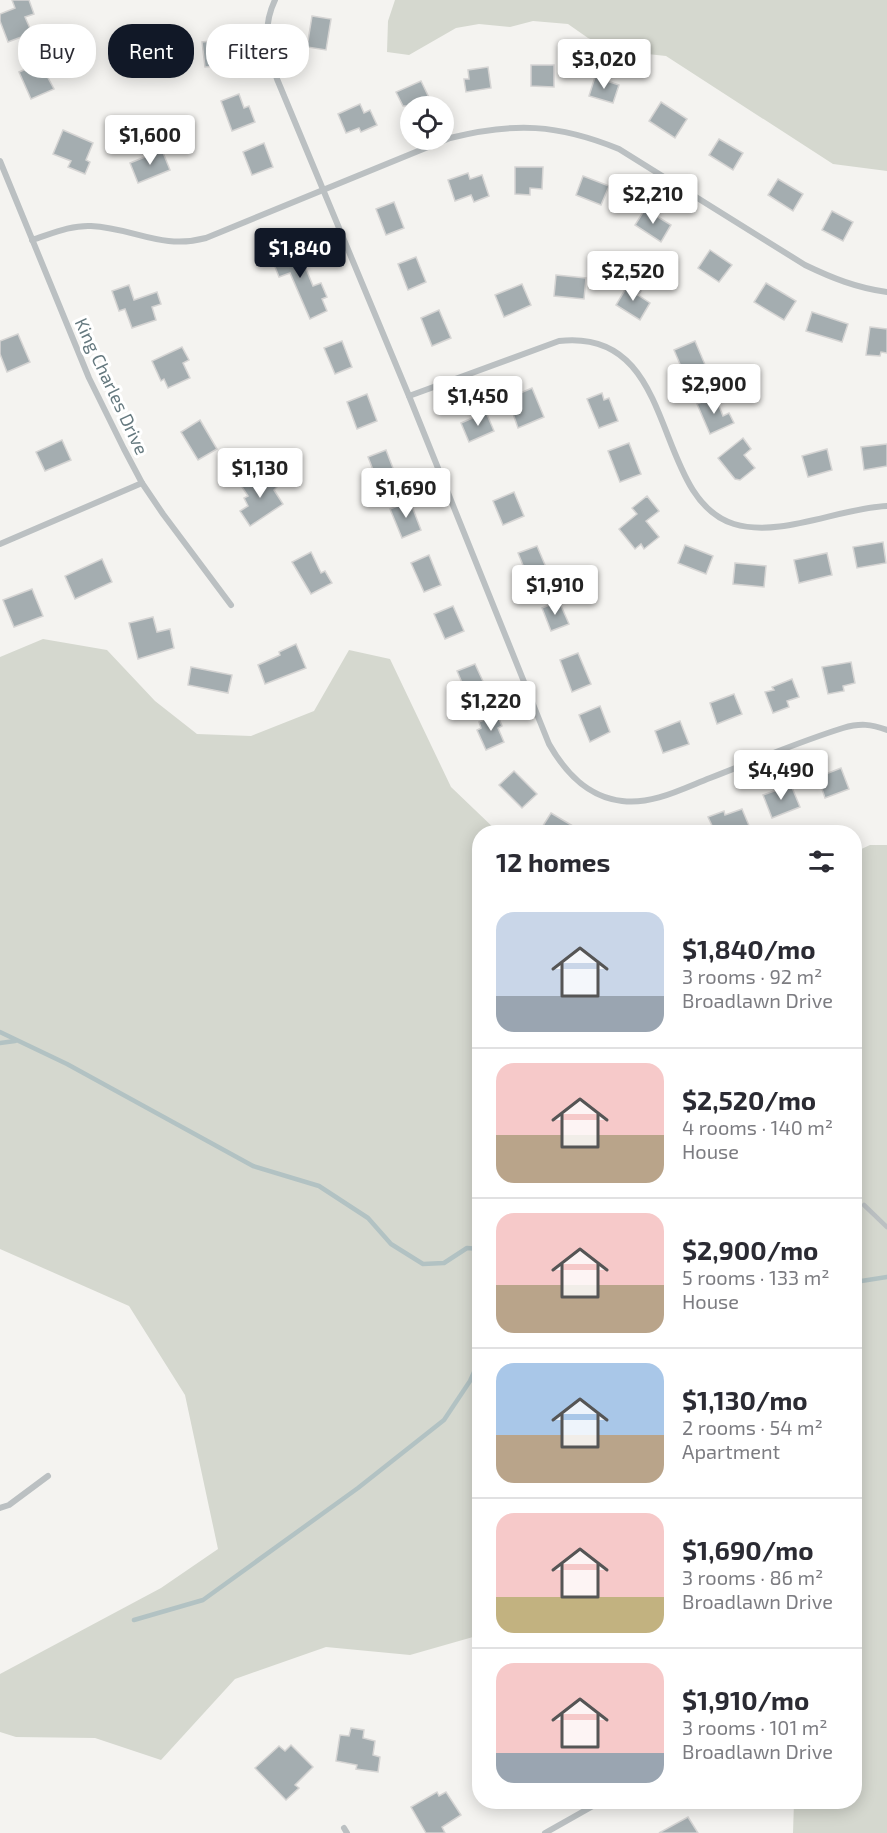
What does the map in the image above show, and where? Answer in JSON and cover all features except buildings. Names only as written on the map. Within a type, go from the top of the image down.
[{"type":"street","points":[[275,0],[267,31],[270,60],[409,396],[549,744],[562,767],[579,783],[604,797],[621,801],[639,801],[680,790],[843,728],[857,724],[872,724],[887,730]]},
{"type":"street","points":[[32,240],[65,229],[89,226],[117,229],[166,242],[189,242],[206,238],[450,138],[481,130],[521,127],[560,130],[588,136],[619,149],[805,265],[836,280],[865,289],[887,292]]},
{"type":"street","name":"King Charles Drive","points":[[0,161],[89,378],[142,483],[191,555],[231,605]]},
{"type":"street","points":[[409,396],[559,341],[576,339],[594,342],[606,346],[640,376],[649,391],[688,480],[716,514],[734,524],[774,526],[887,506]]},
{"type":"street","points":[[0,544],[142,483]]},
{"type":"street","points":[[0,1508],[9,1505],[48,1476]]},
{"type":"street","points":[[545,1833],[588,1809]]},
{"type":"lane","points":[[864,1205],[887,1227]]},
{"type":"shaded area","points":[[395,0],[887,0],[887,171],[833,164],[666,56],[620,51],[588,38],[568,24],[533,21],[510,27],[479,24],[456,28],[409,55],[387,52],[388,21]]},
{"type":"shaded area","points":[[43,639],[107,650],[155,701],[197,734],[251,736],[314,711],[349,650],[390,659],[451,787],[491,825],[472,825],[472,1637],[410,1655],[326,1647],[235,1679],[161,1760],[95,1738],[16,1737],[0,1732],[0,1674],[161,1588],[218,1549],[185,1395],[129,1306],[0,1249],[0,657]]},
{"type":"shaded area","points":[[870,845],[887,845],[887,1833],[793,1833],[794,1809],[862,1809],[862,849]]},
{"type":"waterway","points":[[0,1032],[67,1064],[253,1166],[319,1186],[368,1218],[391,1244],[423,1264],[444,1263],[467,1248],[472,1248]]},
{"type":"waterway","points":[[0,1043],[15,1041]]},
{"type":"waterway","points":[[862,1281],[887,1277]]},
{"type":"waterway","points":[[134,1620],[203,1600],[358,1488],[444,1420],[472,1377]]}]
